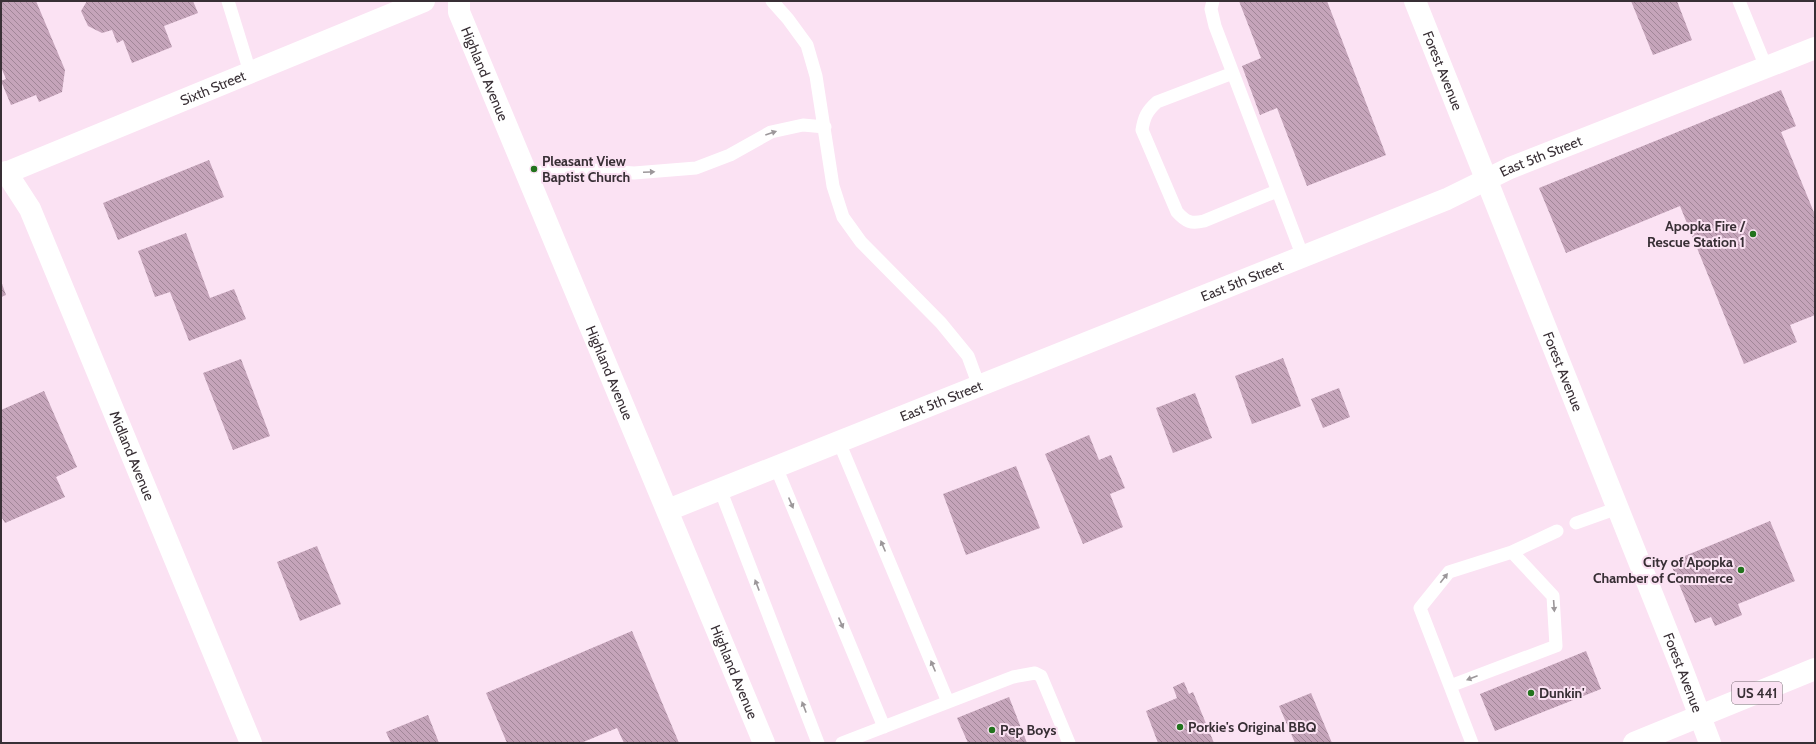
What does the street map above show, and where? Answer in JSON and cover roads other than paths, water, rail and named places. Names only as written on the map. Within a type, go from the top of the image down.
[{"type":"street","name":"Sixth Street","points":[[3,170],[424,1]]},
{"type":"street","name":"Highland Avenue","points":[[459,1],[459,12],[764,743]]},
{"type":"street","name":"Forest Avenue","points":[[1415,1],[1618,508],[1710,743]]},
{"type":"street","name":"East 5th Street","points":[[668,510],[1447,199],[1510,168],[1815,48]]},
{"type":"street","name":"Midland Avenue","points":[[3,170],[30,209],[251,743]]},
{"type":"street","name":"US 441","points":[[1634,743],[1815,669]]},
{"type":"lane","points":[[228,1],[250,72]]},
{"type":"lane","points":[[772,1],[788,19],[807,45],[816,76],[833,186],[843,217],[861,242],[941,323],[968,356],[979,386]]},
{"type":"lane","points":[[1213,1],[1211,9],[1215,26],[1303,257]]},
{"type":"lane","points":[[1739,1],[1766,67]]},
{"type":"lane","points":[[1233,73],[1157,102],[1147,110],[1143,120],[1142,130],[1177,212],[1185,221],[1194,223],[1204,221],[1277,191]]},
{"type":"lane","points":[[527,175],[564,168],[634,173],[696,168],[730,155],[771,132],[802,126],[825,128]]},
{"type":"lane","points":[[839,442],[948,702]]},
{"type":"lane","points":[[776,467],[884,727]]},
{"type":"lane","points":[[720,489],[818,743]]},
{"type":"lane","points":[[1576,524],[1618,508]]},
{"type":"lane","points":[[1472,743],[1420,608],[1449,572],[1512,552],[1557,530]]},
{"type":"lane","points":[[1450,686],[1556,646],[1553,596],[1512,552]]},
{"type":"lane","points":[[842,743],[1013,677],[1035,673],[1042,676],[1070,743]]},
{"type":"place","name":"Pleasant View Baptist Church","points":[[534,169]]},
{"type":"place","name":"Apopka Fire / Rescue Station 1","points":[[1753,234]]},
{"type":"place","name":"City of Apopka Chamber of Commerce","points":[[1741,570]]},
{"type":"place","name":"Dunkin'","points":[[1531,693]]},
{"type":"place","name":"Porkie's Original BBQ","points":[[1180,727]]},
{"type":"place","name":"Pep Boys","points":[[992,730]]}]
